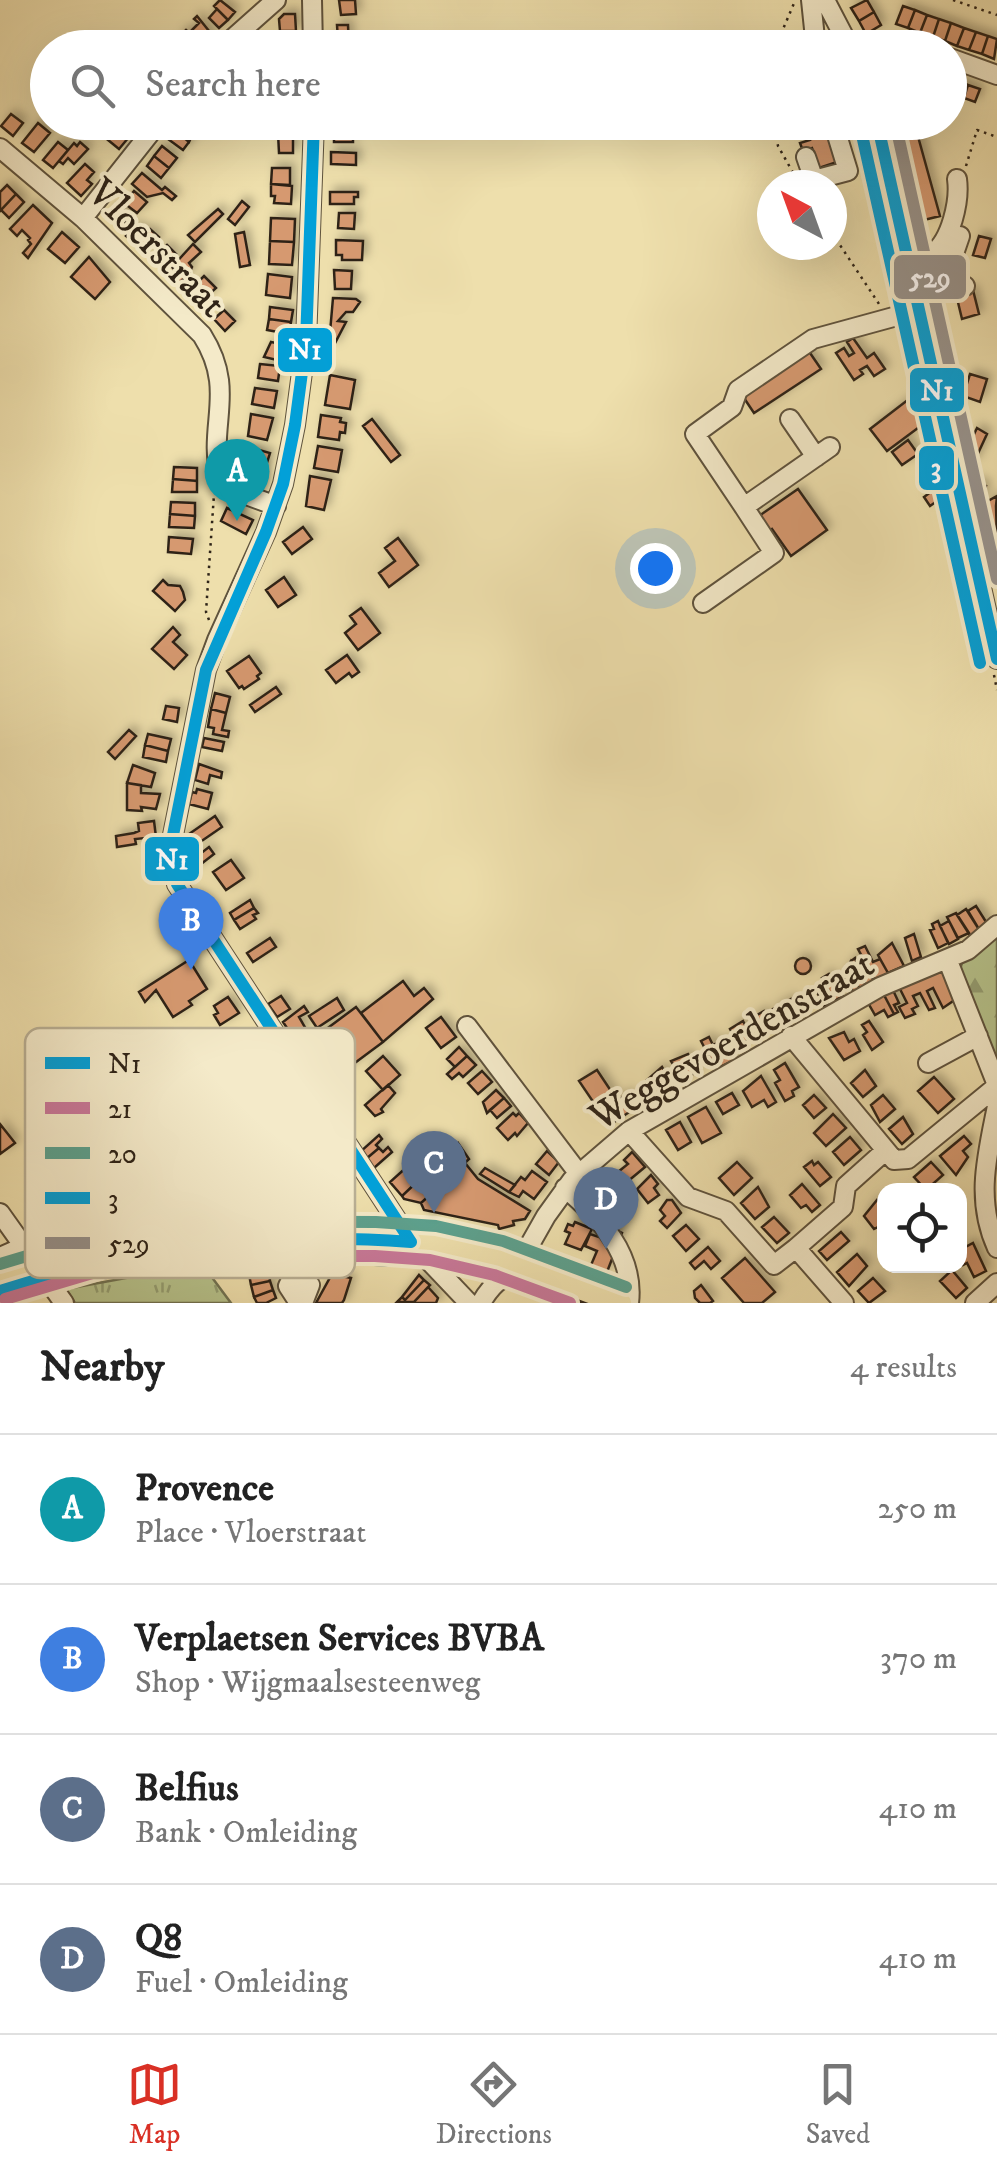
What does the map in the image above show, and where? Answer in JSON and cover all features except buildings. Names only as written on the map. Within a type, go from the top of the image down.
[{"type":"main road","points":[[439,1263],[433,1243],[594,1303]]},
{"type":"main road","points":[[355,1248],[439,1263],[536,1270],[620,1303]]},
{"type":"main road","points":[[0,1282],[36,1278]]},
{"type":"main road","points":[[0,1291],[42,1278]]},
{"type":"street","points":[[242,30],[276,0]]},
{"type":"street","points":[[312,0],[313,30]]},
{"type":"street","points":[[811,0],[814,30]]},
{"type":"street","points":[[825,0],[841,30]]},
{"type":"street","points":[[967,64],[997,75]]},
{"type":"street","points":[[83,218],[146,140]]},
{"type":"street","points":[[272,1028],[177,884],[170,850],[206,670],[276,506],[295,425],[306,342],[313,140]]},
{"type":"street","points":[[806,157],[814,180],[848,170],[839,140]]},
{"type":"street","points":[[881,140],[997,660]]},
{"type":"street","name":"Vloerstraat","points":[[0,148],[83,218],[202,335],[214,353],[222,386],[217,466],[221,480]]},
{"type":"street","points":[[908,261],[928,256],[946,237],[957,200],[957,180]]},
{"type":"street","points":[[703,603],[774,553],[695,434],[732,407],[738,390],[813,339],[895,318],[916,296],[946,276],[960,236]]},
{"type":"street","points":[[916,296],[965,286]]},
{"type":"street","points":[[744,508],[823,452],[790,420]]},
{"type":"street","points":[[221,480],[241,493],[276,506]]},
{"type":"street","points":[[977,570],[997,559]]},
{"type":"street","name":"Weggevoerdenstraat","points":[[530,1246],[572,1181],[629,1132],[880,987],[968,950],[997,925]]},
{"type":"street","points":[[791,1036],[885,1151],[894,1160],[908,1160],[997,1086],[948,960]]},
{"type":"street","points":[[467,1026],[623,1256],[629,1303]]},
{"type":"street","points":[[928,1063],[978,1036]]},
{"type":"street","points":[[997,1106],[982,1198],[987,1227],[997,1248]]},
{"type":"street","points":[[629,1132],[688,1197],[726,1211],[774,1264],[843,1207],[846,1186],[885,1151]]},
{"type":"street","points":[[355,1146],[469,1303]]},
{"type":"street","points":[[0,1213],[25,1246],[0,1257]]},
{"type":"street","points":[[480,1303],[510,1257],[530,1246],[536,1270]]},
{"type":"street","points":[[796,1248],[844,1303]]},
{"type":"street","points":[[46,1278],[64,1303]]},
{"type":"street","points":[[975,1303],[997,1283]]},
{"type":"path","points":[[783,30],[796,0]]},
{"type":"path","points":[[953,0],[997,15]]},
{"type":"path","points":[[957,180],[964,172],[977,130],[997,137]]},
{"type":"path","points":[[777,140],[792,170]]},
{"type":"path","points":[[847,256],[880,306],[895,318]]},
{"type":"path","points":[[216,640],[206,612],[214,493],[221,480]]},
{"type":"path","points":[[355,1256],[502,1270]]},
{"type":"path","points":[[0,1303],[43,1278]]},
{"type":"green space","points":[[997,934],[997,1065],[959,973],[962,963]]},
{"type":"green space","points":[[126,1278],[212,1278],[231,1303],[75,1303],[66,1289]]},
{"type":"waterway","points":[[355,1263],[388,1265]]},
{"type":"waterway","points":[[83,1282],[103,1278]]},
{"type":"waterway","points":[[17,1303],[47,1292]]},
{"type":"transit line","name":"N1","points":[[271,1028],[177,884],[170,850],[206,670],[266,532],[283,484],[295,425],[306,342],[313,140]]},
{"type":"transit line","name":"3","points":[[863,140],[980,663]]},
{"type":"transit line","name":"N1","points":[[881,140],[997,659]]},
{"type":"transit line","name":"529","points":[[899,140],[997,579]]},
{"type":"transit line","name":"N1","points":[[355,1156],[411,1242]]},
{"type":"transit line","name":"20","points":[[355,1222],[436,1226],[503,1241],[626,1287]]},
{"type":"transit line","name":"N1","points":[[355,1239],[411,1242]]},
{"type":"transit line","name":"21","points":[[355,1256],[430,1260],[494,1275],[570,1303]]},
{"type":"transit line","name":"20","points":[[0,1264],[25,1257]]},
{"type":"transit line","name":"N1","points":[[0,1291],[45,1278]]},
{"type":"transit line","name":"21","points":[[5,1299],[76,1278]]},
{"type":"place","name":"Provence","points":[[237,521]]},
{"type":"place","name":"Verplaetsen Services BVBA","points":[[191,970]]},
{"type":"place","name":"Belfius","points":[[434,1213]]},
{"type":"place","name":"Q8","points":[[606,1249]]}]
